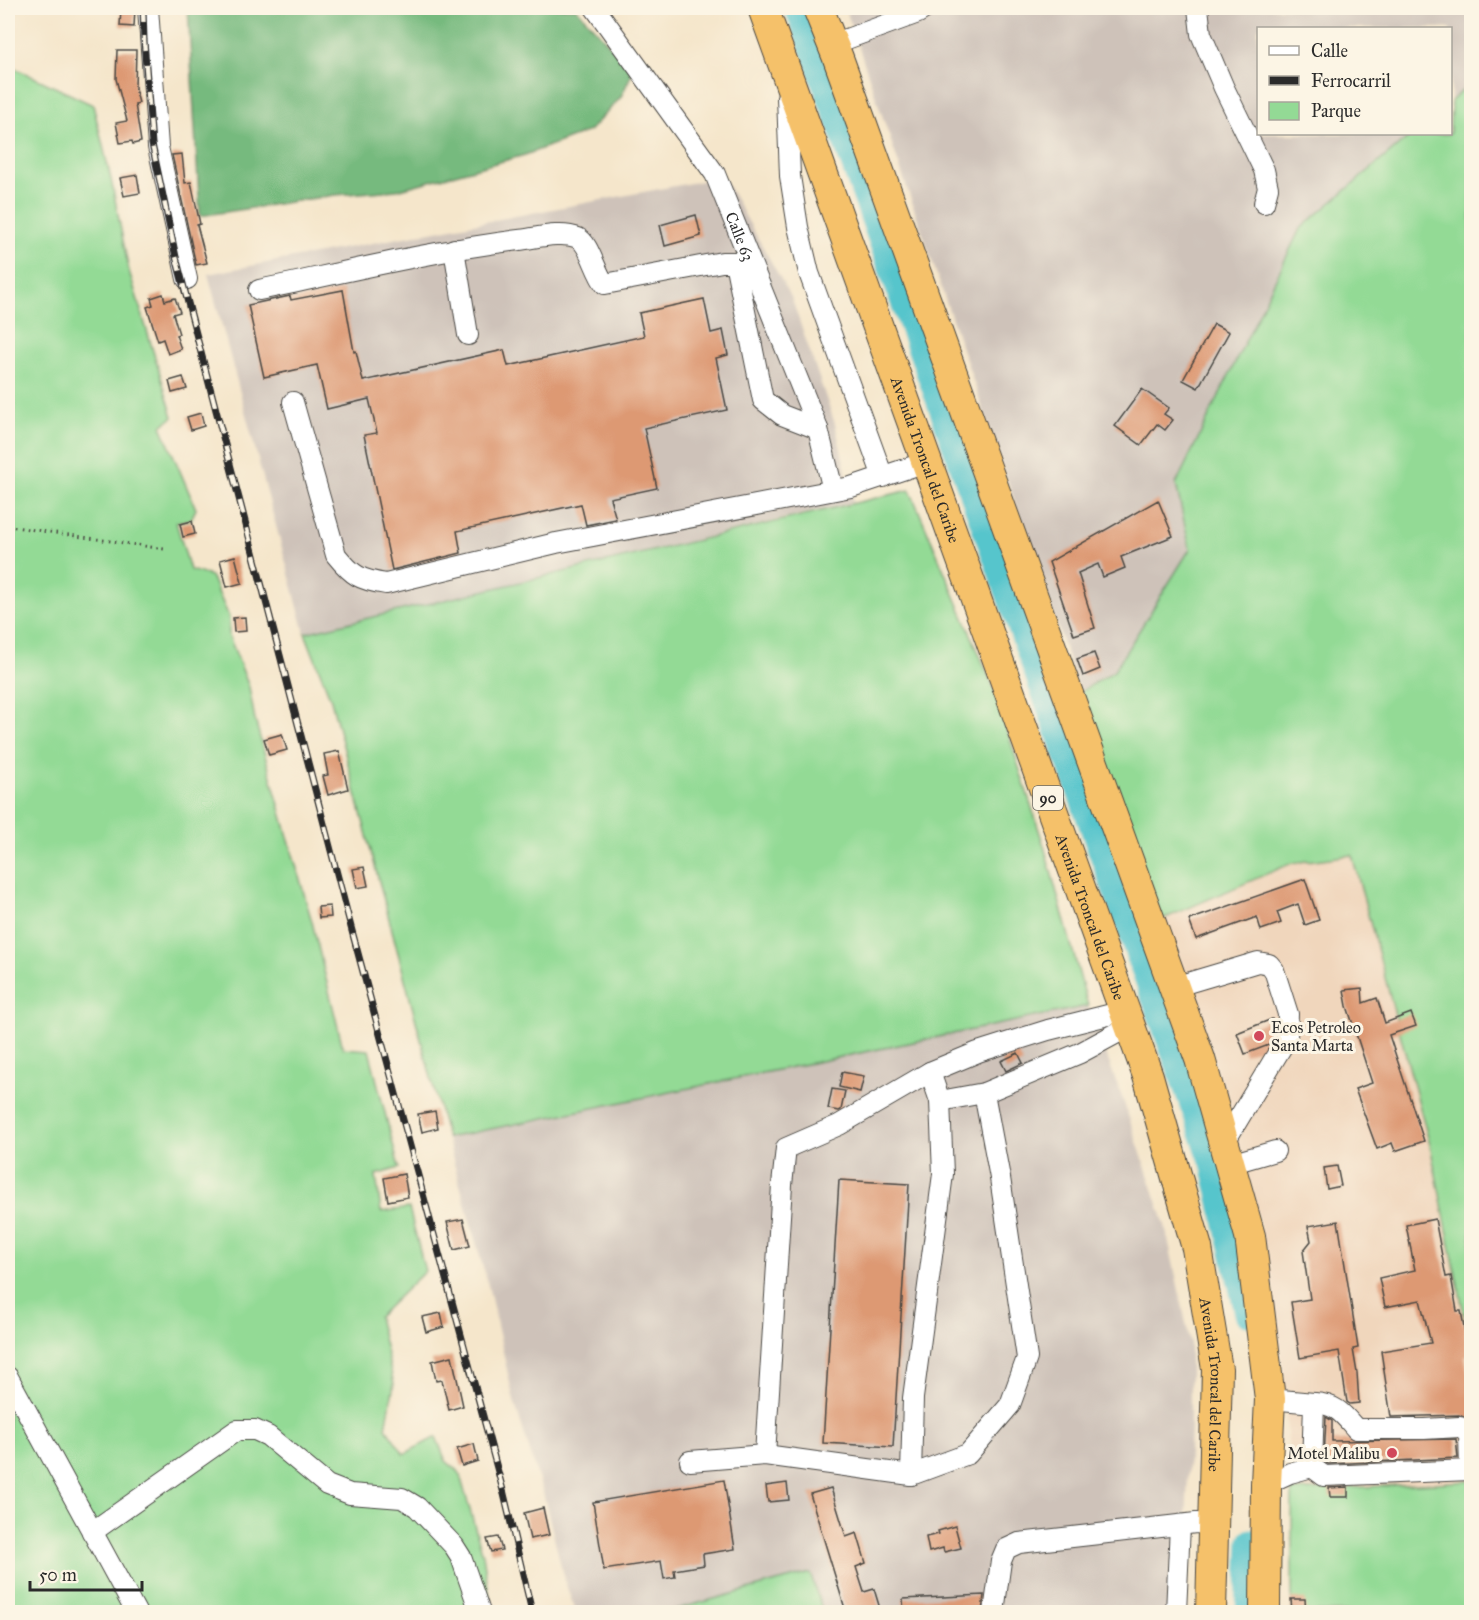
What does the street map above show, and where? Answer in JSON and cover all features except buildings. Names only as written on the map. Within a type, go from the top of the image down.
[{"type":"highway","name":"Avenida Troncal del Caribe","points":[[764,8],[1148,1076],[1197,1248],[1217,1369],[1211,1612]]},
{"type":"highway","points":[[818,8],[833,44],[1200,1059],[1250,1236],[1270,1399],[1266,1484],[1265,1612]]},
{"type":"street","points":[[148,8],[158,147],[187,279]]},
{"type":"street","name":"Calle 63","points":[[595,8],[715,174],[744,265],[818,429],[832,490]]},
{"type":"street","points":[[833,44],[926,8]]},
{"type":"street","points":[[1198,8],[1201,34],[1264,170],[1268,188],[1264,203]]},
{"type":"street","points":[[787,76],[790,176],[798,227],[809,273],[883,477]]},
{"type":"street","points":[[259,290],[454,249],[553,236],[576,237],[585,243],[598,275],[605,284],[722,262],[744,265],[764,400],[782,415],[818,429]]},
{"type":"street","points":[[454,249],[468,335]]},
{"type":"street","points":[[293,402],[336,555],[350,572],[364,580],[386,584],[556,543],[832,490],[883,477],[926,462]]},
{"type":"street","points":[[1174,987],[1258,962],[1269,964],[1274,970],[1288,1014],[1287,1038],[1227,1154]]},
{"type":"street","points":[[765,1455],[786,1148],[839,1125],[930,1071],[1000,1044],[1127,1019]]},
{"type":"street","points":[[940,1101],[984,1093],[1080,1053],[1127,1019]]},
{"type":"street","points":[[911,1475],[914,1398],[943,1174],[940,1101],[930,1071]]},
{"type":"street","points":[[690,1461],[765,1455],[911,1475],[968,1454],[1010,1405],[1027,1358],[1000,1178],[984,1093]]},
{"type":"street","points":[[1227,1154],[1275,1151]]},
{"type":"street","points":[[8,1377],[136,1612]]},
{"type":"street","points":[[1270,1399],[1323,1403],[1339,1410],[1356,1429],[1460,1427],[1469,1434],[1470,1470],[1324,1476],[1312,1467]]},
{"type":"street","points":[[1312,1467],[1314,1403]]},
{"type":"street","points":[[92,1532],[237,1430],[255,1430],[268,1436],[327,1485],[350,1494],[402,1498],[417,1507],[454,1546],[461,1557],[480,1612]]},
{"type":"street","points":[[1266,1484],[1290,1473],[1312,1467]]},
{"type":"street","points":[[994,1612],[1001,1561],[1006,1549],[1019,1543],[1180,1525],[1213,1524]]},
{"type":"street","points":[[1176,1612],[1180,1525]]},
{"type":"path","points":[[8,526],[164,549]]},
{"type":"shaded area","points":[[871,8],[1471,8],[1471,83],[1452,100],[1452,27],[1257,27],[1257,135],[1411,135],[1300,229],[1176,484],[1190,549],[1114,671],[1080,692],[847,13]]},
{"type":"shaded area","points":[[723,177],[791,297],[835,424],[853,502],[305,633],[208,274]]},
{"type":"shaded area","points":[[1352,855],[1430,1145],[1469,1330],[1472,1349],[1471,1481],[1292,1491],[1282,1365],[1258,1219],[1161,920],[1292,863]]},
{"type":"shaded area","points":[[1088,1006],[1123,1100],[1165,1225],[1190,1342],[1190,1428],[1182,1612],[823,1612],[810,1573],[666,1612],[575,1612],[564,1578],[544,1496],[514,1401],[489,1289],[447,1138]]},
{"type":"green space","points":[[188,8],[576,8],[633,71],[621,97],[589,131],[525,155],[397,190],[335,195],[200,216]]},
{"type":"green space","points":[[8,65],[93,105],[111,179],[129,271],[173,417],[161,426],[196,509],[191,519],[176,522],[190,570],[211,576],[229,617],[229,636],[249,687],[255,720],[312,922],[343,1048],[369,1050],[399,1168],[376,1175],[381,1212],[409,1208],[425,1271],[378,1317],[394,1384],[386,1428],[404,1454],[436,1437],[446,1461],[459,1472],[483,1555],[492,1612],[8,1612]]},
{"type":"green space","points":[[1471,83],[1471,1349],[1430,1145],[1352,855],[1292,863],[1161,920],[1080,692],[1114,671],[1190,549],[1176,484],[1300,229],[1411,135],[1452,135],[1452,100]]},
{"type":"green space","points":[[910,490],[994,689],[1044,846],[1088,1006],[447,1138],[331,700],[305,633]]},
{"type":"green space","points":[[1471,1481],[1471,1612],[1292,1612],[1292,1491]]},
{"type":"green space","points":[[810,1573],[823,1612],[666,1612]]},
{"type":"waterway","points":[[798,8],[1214,1163],[1248,1313]]},
{"type":"waterway","points":[[1249,1612],[1252,1542]]},
{"type":"railway","points":[[143,8],[152,144],[176,257],[352,931],[504,1494],[532,1612]]},
{"type":"place","name":"Ecos Petroleo Santa Marta","points":[[1259,1036]]},
{"type":"place","name":"Motel Malibu","points":[[1392,1453]]}]
